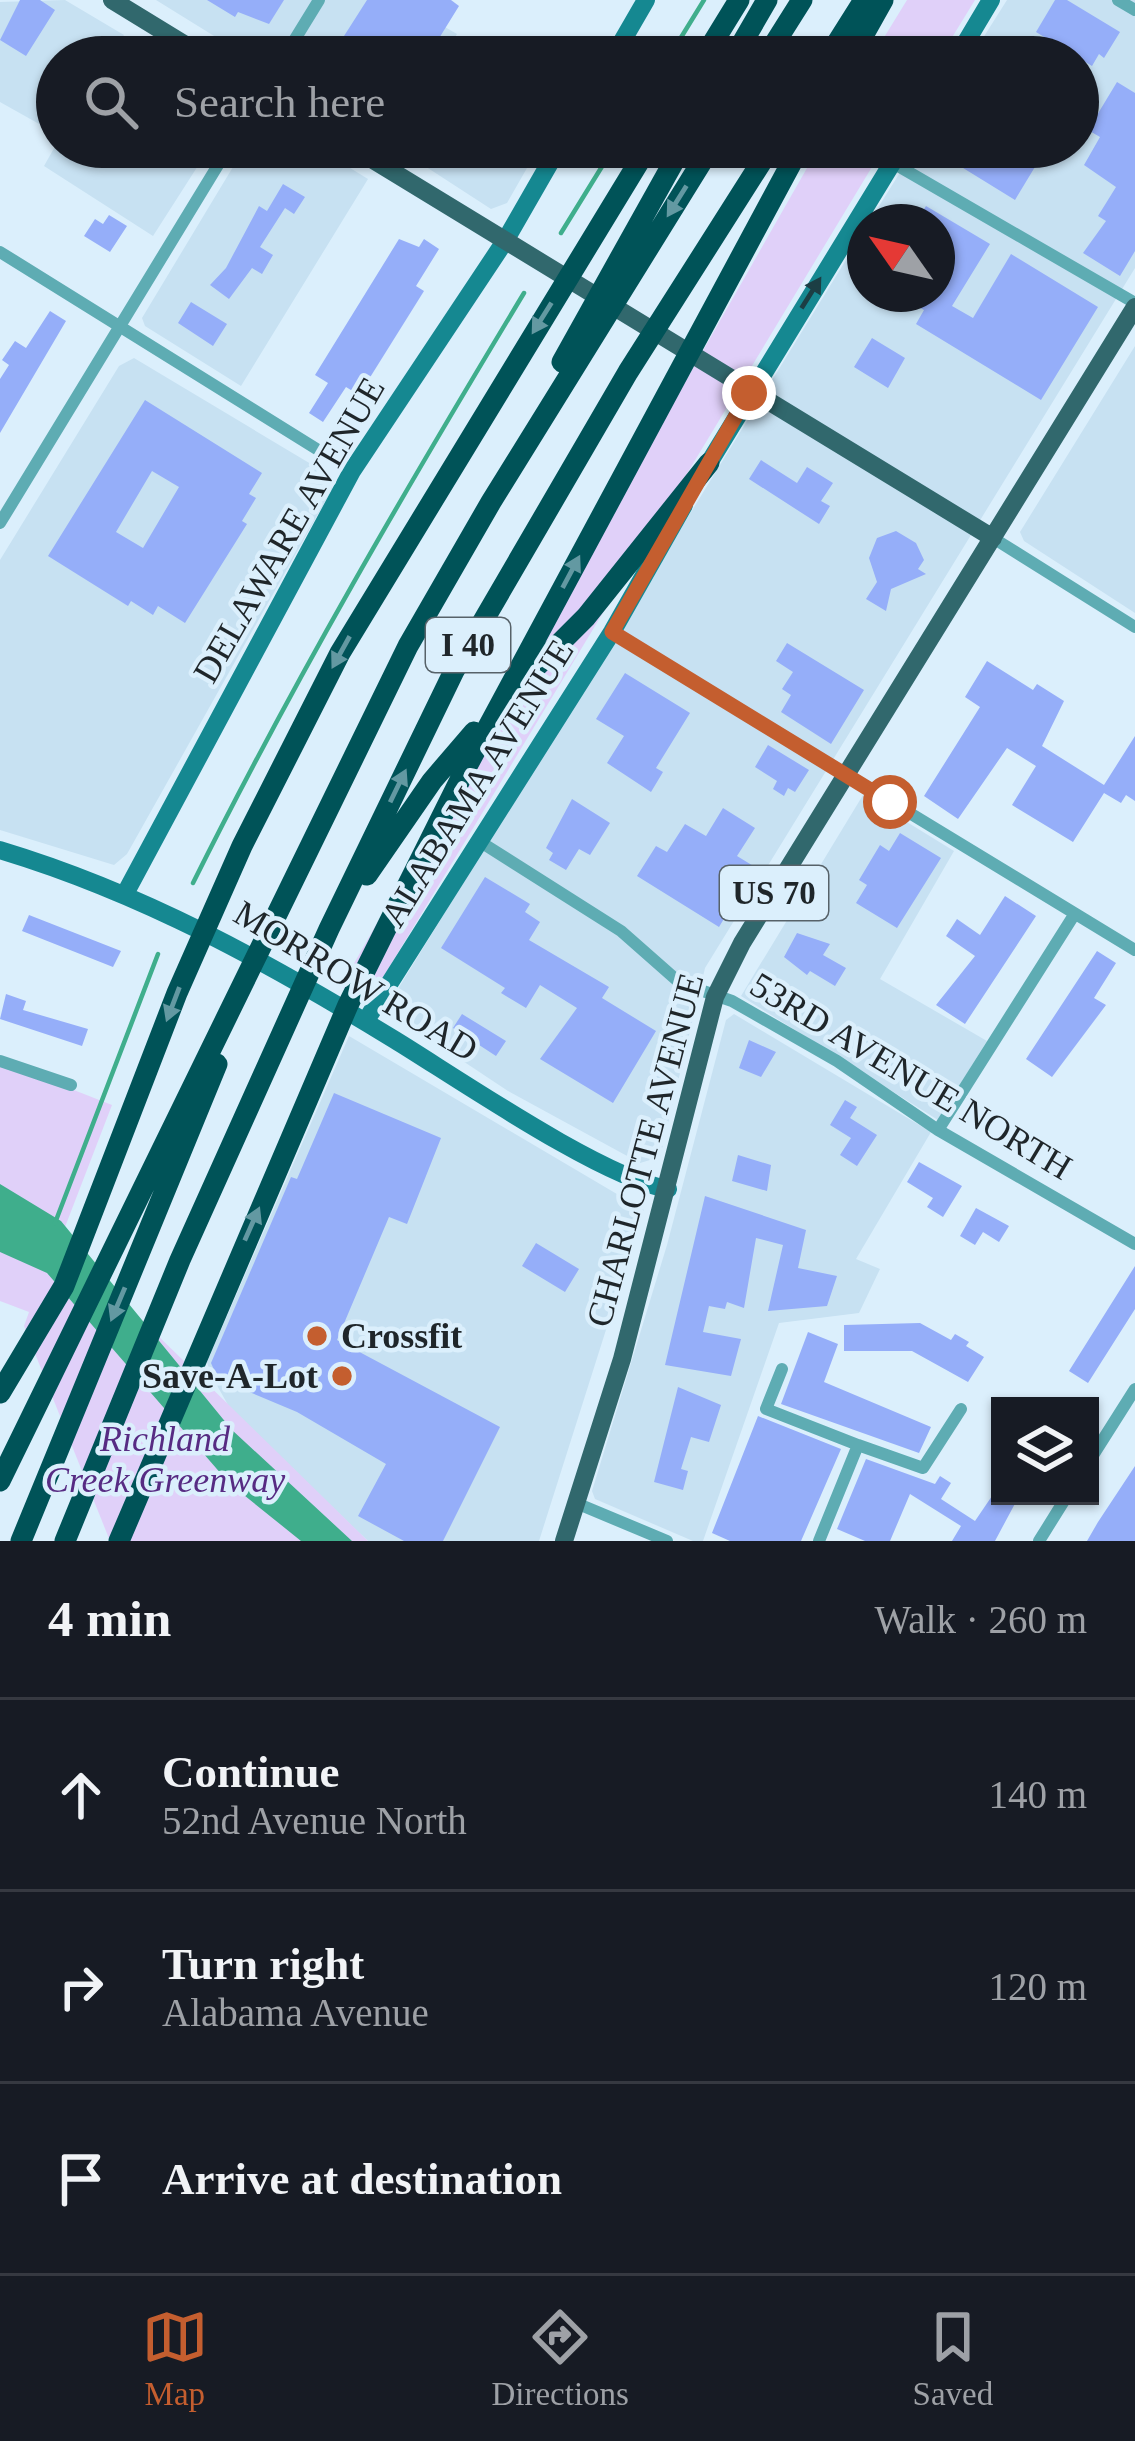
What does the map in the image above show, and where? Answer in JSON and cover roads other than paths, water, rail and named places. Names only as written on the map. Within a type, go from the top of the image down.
[{"type":"highway","points":[[717,36],[739,0]]},
{"type":"highway","points":[[746,36],[767,0]]},
{"type":"highway","points":[[779,36],[802,0]]},
{"type":"highway","points":[[841,36],[864,0]]},
{"type":"highway","points":[[863,36],[883,0]]},
{"type":"highway","points":[[0,1393],[26,1358],[64,1286],[186,972],[242,846],[340,653],[635,168]]},
{"type":"highway","points":[[634,251],[672,168]]},
{"type":"highway","name":"I 40","points":[[21,1541],[238,1005],[408,646],[634,251],[695,168]]},
{"type":"highway","name":"I 40","points":[[65,1541],[181,1261],[328,929],[454,671],[628,372],[758,168]]},
{"type":"highway","points":[[119,1541],[358,985],[466,768],[789,168]]},
{"type":"highway","points":[[328,929],[432,781],[586,617],[709,463]]},
{"type":"highway","points":[[0,1481],[125,1221],[238,1005]]},
{"type":"highway","points":[[104,1541],[162,1432]]},
{"type":"main road","points":[[112,0],[171,36]]},
{"type":"main road","points":[[386,168],[993,538]]},
{"type":"main road","name":"CHARLOTTE AVENUE","points":[[564,1541],[668,1189],[715,997],[742,943],[1135,305]]},
{"type":"street","points":[[297,36],[319,0]]},
{"type":"street","points":[[625,36],[646,0]]},
{"type":"street","points":[[969,36],[991,0]]},
{"type":"street","points":[[1118,0],[1135,10]]},
{"type":"street","points":[[0,523],[216,168]]},
{"type":"street","name":"DELAWARE AVENUE","points":[[126,892],[352,471],[505,241],[548,168]]},
{"type":"street","name":"ALABAMA AVENUE","points":[[365,1022],[612,632],[749,393],[889,168]]},
{"type":"street","points":[[918,168],[1135,305]]},
{"type":"street","points":[[0,252],[352,471]]},
{"type":"street","points":[[993,538],[1135,627]]},
{"type":"street","points":[[612,632],[1135,950]]},
{"type":"street","name":"53RD AVENUE NORTH","points":[[479,841],[621,932],[674,979],[735,1003],[837,1061],[938,1130],[1135,1244]]},
{"type":"street","name":"MORROW ROAD","points":[[0,850],[126,892],[213,934],[561,1139],[648,1186],[668,1189]]},
{"type":"street","points":[[938,1130],[1074,915]]},
{"type":"street","points":[[0,1061],[70,1085]]},
{"type":"street","points":[[782,1369],[766,1408],[923,1468],[961,1409]]},
{"type":"street","points":[[1099,1446],[1135,1389]]},
{"type":"street","points":[[819,1541],[858,1445]]},
{"type":"street","points":[[576,1503],[667,1541]]},
{"type":"street","points":[[1039,1541],[1061,1505]]},
{"type":"waterway","points":[[682,36],[704,0]]},
{"type":"waterway","points":[[561,233],[601,168]]},
{"type":"waterway","points":[[193,883],[352,585],[524,293]]},
{"type":"waterway","points":[[55,1223],[158,954]]},
{"type":"place","name":"Crossfit","points":[[317,1336]]},
{"type":"place","name":"Save-A-Lot","points":[[342,1376]]},
{"type":"park label","name":"Richland Creek Greenway","points":[[165,1460]]}]
